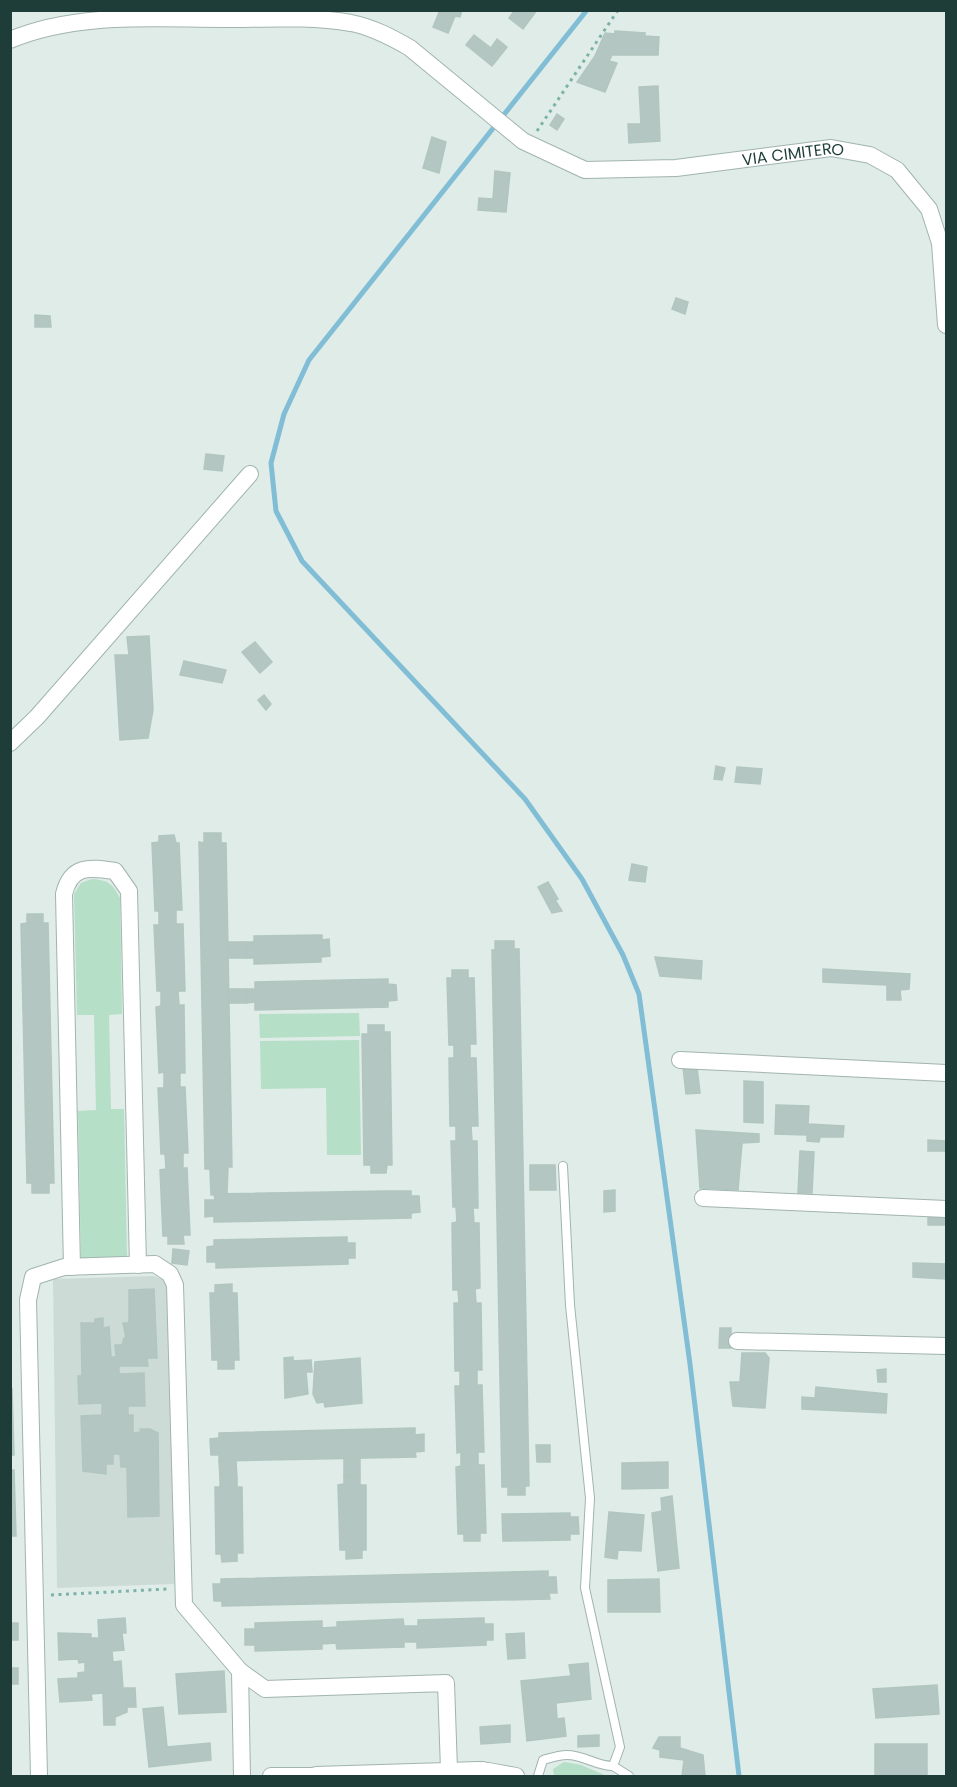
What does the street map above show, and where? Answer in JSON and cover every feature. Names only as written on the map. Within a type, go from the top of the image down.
[{"type":"street","name":"VIA CIMITERO","points":[[10,39],[56,25],[92,21],[297,19],[351,23],[389,36],[410,48],[526,142],[585,170],[676,168],[831,148],[870,155],[897,170],[928,209],[940,243],[946,325]]},
{"type":"street","points":[[10,743],[37,717],[250,474]]},
{"type":"street","points":[[72,1267],[64,894],[67,881],[76,873],[94,868],[115,871],[129,891],[138,1265]]},
{"type":"street","points":[[680,1060],[946,1073]]},
{"type":"street","points":[[703,1198],[946,1209]]},
{"type":"street","points":[[39,1776],[28,1300],[33,1277],[72,1267],[155,1264],[170,1274],[175,1285],[184,1605],[240,1671],[265,1689],[446,1683],[476,1773]]},
{"type":"street","points":[[737,1341],[946,1346]]},
{"type":"street","points":[[240,1671],[242,1776]]},
{"type":"street","points":[[271,1776],[476,1773],[516,1776]]},
{"type":"lane","points":[[563,1166],[570,1305],[590,1498],[585,1588],[620,1747],[613,1766]]},
{"type":"lane","points":[[538,1776],[543,1760],[565,1755],[580,1757],[601,1766],[613,1766],[629,1776]]},
{"type":"path","points":[[526,142],[618,10]]},
{"type":"path","points":[[34,1596],[184,1589]]},
{"type":"shaded area","points":[[153,1276],[162,1279],[168,1287],[171,1322],[174,1584],[57,1588],[53,1279]]},
{"type":"green space","points":[[92,879],[102,880],[109,884],[120,898],[122,1014],[109,1015],[111,1109],[124,1109],[127,1257],[81,1258],[78,1111],[96,1110],[94,1015],[77,1015],[74,894],[81,883]]},
{"type":"green space","points":[[359,1013],[360,1036],[260,1038],[259,1014]]},
{"type":"green space","points":[[359,1040],[361,1155],[327,1155],[326,1088],[261,1089],[260,1041]]},
{"type":"green space","points":[[564,1762],[581,1765],[607,1776],[554,1776],[553,1769]]},
{"type":"building","points":[[440,10],[462,10],[460,17],[455,16],[448,33],[433,27]]},
{"type":"building","points":[[515,10],[537,10],[523,29],[509,18]]},
{"type":"building","points":[[615,31],[645,33],[645,36],[659,37],[658,55],[612,55],[609,61],[617,63],[605,92],[577,82],[595,56],[605,33],[615,34]]},
{"type":"building","points":[[474,35],[491,48],[497,39],[507,47],[492,66],[466,45]]},
{"type":"building","points":[[658,86],[660,141],[629,143],[628,124],[641,124],[639,87]]},
{"type":"building","points":[[557,114],[564,119],[557,130],[550,125]]},
{"type":"building","points":[[432,137],[446,142],[439,173],[423,168]]},
{"type":"building","points":[[495,171],[510,173],[506,212],[478,210],[479,198],[493,199]]},
{"type":"building","points":[[676,298],[688,302],[685,314],[672,309]]},
{"type":"building","points":[[35,315],[50,316],[51,327],[35,327]]},
{"type":"building","points":[[206,454],[224,456],[222,471],[204,469]]},
{"type":"building","points":[[149,636],[153,710],[148,738],[120,740],[115,655],[129,655],[127,637]]},
{"type":"building","points":[[255,642],[272,662],[260,673],[242,652]]},
{"type":"building","points":[[184,661],[226,670],[222,683],[180,675]]},
{"type":"building","points":[[264,695],[271,704],[266,710],[258,700]]},
{"type":"building","points":[[716,766],[725,768],[722,780],[714,779]]},
{"type":"building","points":[[737,767],[762,769],[760,784],[735,782]]},
{"type":"building","points":[[204,833],[221,833],[221,843],[226,843],[232,1167],[228,1167],[227,1194],[211,1195],[210,1169],[205,1169],[199,842],[204,843]]},
{"type":"building","points":[[174,835],[176,843],[179,843],[182,910],[176,910],[176,924],[183,924],[185,991],[178,991],[179,1005],[184,1005],[185,1073],[180,1073],[180,1087],[185,1087],[188,1153],[183,1153],[183,1168],[187,1168],[190,1235],[183,1235],[184,1244],[168,1244],[168,1236],[163,1236],[160,1170],[166,1169],[165,1154],[161,1154],[158,1088],[164,1088],[164,1072],[159,1073],[156,1007],[161,1006],[161,991],[157,991],[154,925],[159,925],[159,911],[155,911],[152,843],[159,842],[159,836]]},
{"type":"building","points":[[632,864],[647,867],[645,882],[629,880]]},
{"type":"building","points":[[548,882],[562,911],[552,913],[538,887]]},
{"type":"building","points":[[27,914],[43,914],[43,923],[48,923],[54,1183],[49,1183],[49,1193],[32,1193],[32,1183],[27,1183],[21,924],[27,923]]},
{"type":"building","points":[[322,935],[322,940],[329,939],[330,956],[321,957],[321,962],[254,964],[254,958],[246,958],[246,942],[254,942],[254,936]]},
{"type":"building","points":[[495,941],[514,941],[514,949],[519,949],[529,1486],[525,1486],[525,1495],[508,1495],[508,1487],[502,1487],[492,950],[495,950]]},
{"type":"building","points":[[228,942],[246,942],[246,958],[228,958]]},
{"type":"building","points":[[655,957],[702,961],[701,979],[660,976]]},
{"type":"building","points":[[823,969],[910,974],[909,989],[900,990],[901,1000],[887,1000],[887,985],[823,982]]},
{"type":"building","points":[[452,970],[468,970],[468,978],[474,978],[476,1044],[470,1044],[470,1058],[476,1058],[478,1126],[471,1126],[472,1141],[477,1141],[478,1208],[473,1208],[474,1223],[479,1223],[480,1288],[475,1289],[476,1303],[481,1303],[482,1370],[477,1370],[477,1385],[482,1385],[484,1452],[478,1452],[478,1465],[484,1465],[486,1533],[480,1533],[480,1541],[464,1541],[464,1534],[458,1534],[456,1467],[461,1466],[461,1452],[457,1453],[455,1386],[460,1386],[460,1371],[455,1371],[454,1303],[459,1303],[458,1290],[453,1290],[452,1223],[457,1222],[456,1207],[453,1207],[451,1141],[456,1141],[456,1126],[450,1126],[449,1058],[454,1058],[454,1045],[449,1045],[447,978],[452,978]]},
{"type":"building","points":[[388,979],[388,984],[396,985],[397,1000],[388,1001],[388,1007],[255,1010],[255,1002],[247,1003],[246,989],[255,989],[255,982]]},
{"type":"building","points":[[228,989],[246,989],[247,1003],[229,1003]]},
{"type":"building","points":[[368,1025],[384,1025],[384,1032],[390,1032],[392,1165],[387,1165],[386,1173],[371,1173],[371,1165],[364,1165],[362,1034],[368,1034]]},
{"type":"building","points":[[683,1067],[697,1067],[700,1093],[686,1094]]},
{"type":"building","points":[[744,1081],[763,1082],[763,1123],[744,1122]]},
{"type":"building","points":[[776,1105],[809,1106],[808,1124],[844,1126],[843,1137],[820,1137],[819,1142],[807,1141],[807,1135],[775,1134]]},
{"type":"building","points":[[696,1130],[759,1134],[759,1142],[742,1143],[738,1190],[700,1188]]},
{"type":"building","points":[[928,1140],[946,1141],[946,1151],[928,1151]]},
{"type":"building","points":[[800,1151],[814,1152],[812,1193],[798,1193]]},
{"type":"building","points":[[530,1165],[555,1165],[556,1190],[530,1190]]},
{"type":"building","points":[[615,1190],[615,1211],[604,1212],[604,1191]]},
{"type":"building","points":[[411,1191],[411,1196],[419,1196],[420,1212],[411,1213],[411,1218],[214,1222],[214,1216],[205,1217],[205,1200],[215,1200],[214,1194]]},
{"type":"building","points":[[928,1217],[946,1217],[946,1225],[928,1225]]},
{"type":"building","points":[[347,1237],[347,1243],[355,1243],[355,1258],[348,1258],[348,1264],[216,1268],[216,1262],[207,1262],[207,1247],[214,1246],[214,1240]]},
{"type":"building","points":[[173,1249],[189,1251],[187,1265],[172,1263]]},
{"type":"building","points":[[913,1263],[946,1264],[946,1279],[913,1277]]},
{"type":"building","points":[[232,1284],[232,1293],[237,1293],[239,1360],[234,1360],[234,1369],[218,1369],[218,1360],[212,1360],[210,1293],[215,1293],[215,1285]]},
{"type":"building","points":[[154,1289],[157,1358],[147,1358],[148,1366],[119,1366],[119,1374],[144,1373],[145,1406],[128,1406],[128,1415],[133,1415],[133,1433],[141,1432],[140,1429],[150,1429],[158,1433],[159,1516],[128,1517],[127,1467],[121,1467],[120,1454],[113,1454],[113,1464],[106,1464],[106,1474],[83,1471],[81,1416],[102,1415],[102,1403],[79,1404],[78,1376],[82,1376],[81,1323],[95,1323],[95,1319],[103,1318],[103,1328],[109,1327],[111,1357],[116,1357],[115,1345],[122,1345],[126,1338],[123,1323],[129,1323],[129,1290]]},
{"type":"building","points":[[720,1328],[731,1328],[731,1348],[719,1348]]},
{"type":"building","points":[[742,1353],[765,1353],[769,1358],[765,1408],[733,1406],[730,1382],[740,1382]]},
{"type":"building","points":[[293,1357],[293,1361],[311,1360],[312,1372],[306,1372],[308,1394],[285,1398],[284,1358]]},
{"type":"building","points":[[360,1358],[362,1403],[325,1407],[324,1402],[317,1403],[313,1394],[315,1362]]},
{"type":"building","points":[[886,1369],[886,1382],[878,1382],[877,1370]]},
{"type":"building","points":[[816,1387],[887,1394],[886,1413],[802,1409],[802,1397],[815,1398]]},
{"type":"building","points":[[10,1389],[12,1389],[14,1455],[10,1455]]},
{"type":"building","points":[[415,1428],[415,1435],[424,1434],[424,1451],[415,1452],[416,1457],[219,1461],[219,1455],[211,1455],[210,1439],[219,1438],[219,1433]]},
{"type":"building","points":[[536,1445],[550,1445],[550,1462],[537,1462]]},
{"type":"building","points":[[344,1458],[360,1458],[360,1475],[344,1476]]},
{"type":"building","points":[[219,1461],[236,1461],[237,1478],[220,1478]]},
{"type":"building","points":[[668,1462],[668,1488],[622,1489],[622,1463]]},
{"type":"building","points":[[10,1470],[14,1470],[16,1536],[11,1536],[11,1546],[10,1546]]},
{"type":"building","points":[[360,1475],[360,1485],[366,1485],[366,1550],[362,1550],[362,1558],[346,1559],[346,1550],[340,1550],[338,1485],[344,1484],[344,1476]]},
{"type":"building","points":[[220,1478],[237,1478],[237,1487],[242,1487],[243,1553],[237,1553],[237,1561],[222,1562],[221,1554],[216,1554],[215,1487],[220,1487]]},
{"type":"building","points":[[672,1496],[679,1568],[658,1571],[652,1513],[662,1511],[661,1498]]},
{"type":"building","points":[[609,1512],[644,1515],[641,1551],[618,1550],[617,1559],[605,1557]]},
{"type":"building","points":[[570,1513],[570,1517],[578,1517],[579,1534],[570,1534],[570,1540],[503,1541],[502,1514]]},
{"type":"building","points":[[548,1571],[548,1577],[556,1577],[557,1593],[549,1593],[550,1599],[222,1606],[222,1601],[214,1601],[213,1584],[221,1584],[221,1579]]},
{"type":"building","points":[[659,1579],[660,1612],[608,1612],[608,1580]]},
{"type":"building","points":[[125,1618],[126,1633],[122,1633],[124,1650],[112,1651],[113,1662],[121,1661],[123,1688],[135,1688],[136,1707],[127,1707],[127,1712],[115,1717],[115,1725],[104,1725],[103,1693],[91,1694],[92,1700],[60,1702],[58,1679],[78,1678],[78,1673],[85,1672],[85,1662],[79,1663],[78,1659],[59,1660],[58,1633],[91,1634],[91,1638],[99,1638],[98,1620]]},
{"type":"building","points":[[484,1618],[484,1624],[493,1624],[493,1640],[486,1640],[486,1645],[417,1648],[417,1642],[404,1642],[404,1647],[337,1649],[336,1643],[322,1644],[322,1649],[255,1651],[255,1645],[245,1645],[245,1629],[255,1629],[255,1623],[322,1621],[322,1628],[337,1627],[337,1622],[403,1619],[404,1626],[418,1626],[418,1620]]},
{"type":"building","points":[[10,1623],[18,1623],[18,1640],[10,1640]]},
{"type":"building","points":[[524,1633],[525,1658],[508,1659],[506,1634]]},
{"type":"building","points":[[588,1663],[591,1699],[556,1703],[557,1719],[564,1718],[566,1736],[527,1741],[521,1681],[571,1676],[569,1665]]},
{"type":"building","points":[[10,1668],[18,1668],[18,1684],[11,1684],[10,1690]]},
{"type":"building","points":[[224,1671],[226,1712],[179,1714],[176,1674]]},
{"type":"building","points":[[937,1685],[939,1714],[876,1718],[873,1689]]},
{"type":"building","points":[[163,1707],[167,1747],[210,1743],[211,1760],[149,1767],[143,1709]]},
{"type":"building","points":[[510,1725],[510,1742],[481,1744],[480,1727]]},
{"type":"building","points":[[599,1735],[599,1746],[578,1747],[578,1736]]},
{"type":"building","points":[[659,1737],[680,1737],[680,1748],[703,1755],[705,1776],[682,1776],[684,1760],[660,1757],[660,1750],[653,1748]]},
{"type":"building","points":[[875,1744],[927,1744],[927,1776],[875,1776]]},
{"type":"waterway","points":[[587,10],[309,360],[284,414],[271,463],[276,511],[302,561],[525,799],[582,879],[623,955],[639,994],[690,1364],[739,1776]]}]
